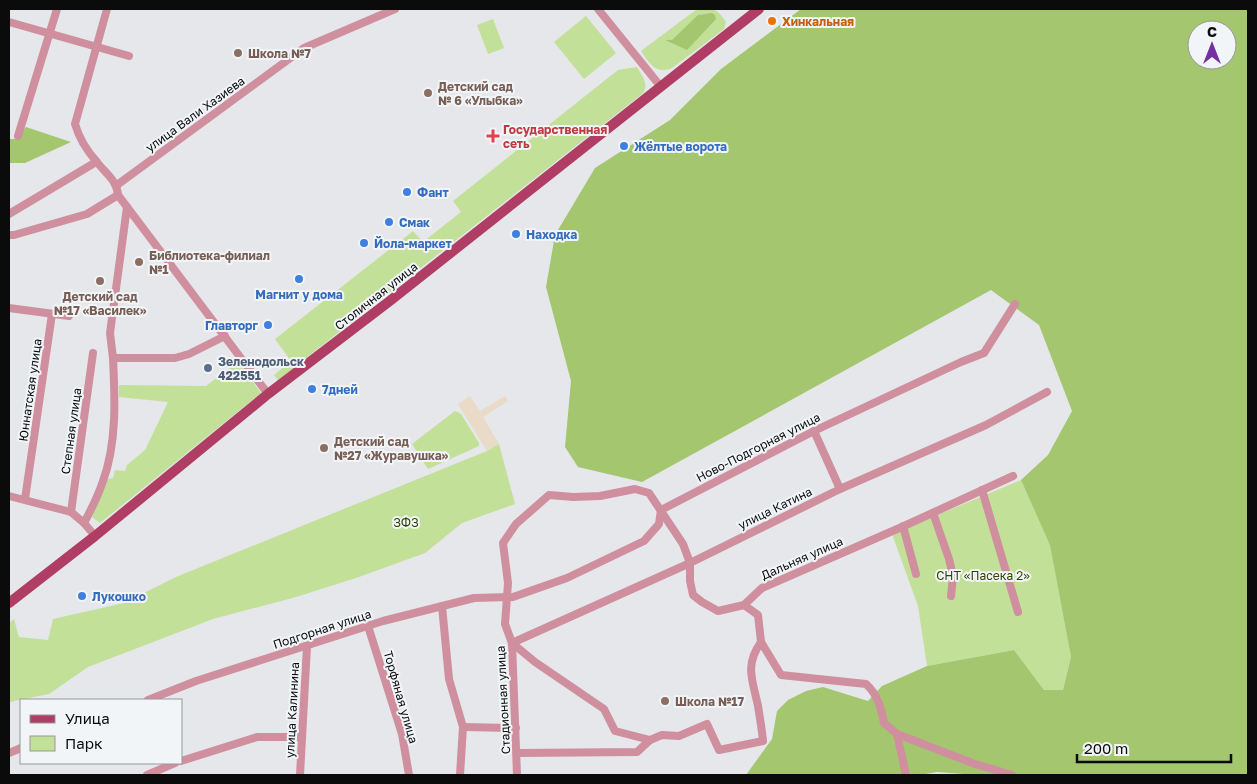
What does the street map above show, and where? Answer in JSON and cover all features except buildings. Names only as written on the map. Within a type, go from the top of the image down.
[{"type":"main road","name":"Столичная улица","points":[[9,603],[95,536],[268,394],[391,300],[759,9]]},
{"type":"street","points":[[18,136],[57,9]]},
{"type":"street","points":[[107,9],[75,124],[78,136],[96,162],[117,185],[118,194],[268,394]]},
{"type":"street","name":"улица Вали Хазиева","points":[[117,185],[304,48],[395,9]]},
{"type":"street","points":[[598,9],[660,87]]},
{"type":"street","points":[[9,22],[129,56]]},
{"type":"street","points":[[9,214],[96,162]]},
{"type":"street","points":[[9,234],[87,214],[118,194]]},
{"type":"street","points":[[84,523],[103,482],[109,459],[115,401],[110,333],[127,206]]},
{"type":"street","name":"Ново-Подгорная улица","points":[[661,510],[814,431],[960,362],[984,353],[1015,304]]},
{"type":"street","points":[[9,308],[69,316]]},
{"type":"street","name":"Юннатская улица","points":[[25,499],[52,314]]},
{"type":"street","points":[[113,358],[175,358],[189,354],[225,336]]},
{"type":"street","name":"Степная улица","points":[[71,512],[93,354]]},
{"type":"street","name":"улица Катина","points":[[512,643],[690,563],[840,489],[986,425],[1048,392]]},
{"type":"street","points":[[814,431],[840,489]]},
{"type":"street","name":"Дальняя улица","points":[[744,605],[762,588],[1013,476]]},
{"type":"street","name":"Стадионная улица","points":[[518,775],[512,643],[505,624],[508,582],[503,543],[516,524],[549,495],[573,497],[600,496],[635,488],[649,493],[661,510]]},
{"type":"street","points":[[982,490],[1018,612]]},
{"type":"street","points":[[9,496],[71,512],[95,536]]},
{"type":"street","points":[[661,510],[683,544],[690,563],[690,581],[693,595],[718,611],[744,605],[758,615],[761,642],[781,675],[866,684],[881,706],[884,723],[897,734],[975,764],[1012,775]]},
{"type":"street","points":[[506,597],[513,597],[567,578],[644,541],[659,524],[661,510]]},
{"type":"street","points":[[933,512],[950,559],[953,576],[951,596]]},
{"type":"street","points":[[902,526],[916,574]]},
{"type":"street","name":"Подгорная улица","points":[[151,699],[196,681],[368,626],[474,598],[506,597]]},
{"type":"street","points":[[442,606],[449,679],[463,728],[460,775]]},
{"type":"street","name":"Торфяная улица","points":[[368,626],[402,734],[409,775]]},
{"type":"street","points":[[517,753],[637,752],[650,740],[662,735],[679,736],[707,724],[719,750],[763,741],[758,705],[750,678],[753,653],[761,642]]},
{"type":"street","points":[[512,643],[534,662],[604,709],[615,731],[650,740]]},
{"type":"street","name":"улица Калинина","points":[[300,775],[307,646]]},
{"type":"street","points":[[463,728],[516,728]]},
{"type":"street","points":[[897,734],[906,775]]},
{"type":"street","points":[[182,761],[257,737],[302,737]]},
{"type":"street","points":[[147,775],[168,764]]},
{"type":"shaded area","points":[[470,396],[480,411],[505,396],[508,401],[483,417],[499,444],[487,451],[458,404]]},
{"type":"green space","points":[[697,9],[717,11],[726,22],[724,29],[672,68],[662,70],[654,67],[641,51]]},
{"type":"green space","points":[[801,9],[1248,9],[1248,775],[977,775],[937,772],[920,775],[746,775],[772,739],[777,711],[788,700],[806,691],[823,687],[868,701],[882,686],[927,666],[1014,650],[1044,690],[1063,690],[1071,657],[1050,545],[1021,480],[1048,455],[1072,411],[1039,325],[991,290],[642,482],[578,467],[565,447],[571,381],[546,287],[555,235],[595,168],[670,120],[721,69]]},
{"type":"green space","points":[[712,13],[716,19],[687,50],[665,40],[672,40],[698,15]]},
{"type":"green space","points":[[586,16],[616,53],[584,79],[554,42]]},
{"type":"green space","points":[[493,19],[504,48],[488,54],[477,25]]},
{"type":"green space","points":[[637,67],[645,84],[642,94],[278,380],[274,375],[291,361],[275,339],[413,231],[423,242],[461,212],[453,201],[618,70]]},
{"type":"green space","points":[[26,127],[71,142],[25,163],[9,163],[9,139],[16,139]]},
{"type":"green space","points":[[238,362],[261,393],[100,523],[92,517],[108,479],[113,478],[115,470],[125,471],[127,465],[145,450],[168,402],[119,397],[119,385],[206,386]]},
{"type":"green space","points":[[455,411],[461,414],[479,446],[428,469],[412,444]]},
{"type":"green space","name":"ЗФЗ","points":[[499,444],[515,504],[462,523],[425,553],[296,597],[213,619],[88,667],[49,694],[9,702],[9,623],[14,619],[19,637],[48,640],[53,619],[124,603],[176,577],[487,451]]},
{"type":"green space","name":"СНТ «Пасека 2»","points":[[1021,480],[1050,544],[1071,657],[1063,690],[1044,690],[1014,650],[927,666],[918,606],[892,534]]},
{"type":"place","name":"Хинкальная","points":[[772,21]]},
{"type":"place","name":"Школа №7","points":[[238,53]]},
{"type":"place","name":"Детский сад № 6 «Улыбка»","points":[[428,93]]},
{"type":"place","name":"Государственная сеть","points":[[493,136]]},
{"type":"place","name":"Жёлтые ворота","points":[[624,146]]},
{"type":"place","name":"Фант","points":[[407,192]]},
{"type":"place","name":"Смак","points":[[389,222]]},
{"type":"place","name":"Находка","points":[[516,234]]},
{"type":"place","name":"Йола-маркет","points":[[364,243]]},
{"type":"place","name":"Библиотека-филиал №1","points":[[139,262]]},
{"type":"place","name":"Магнит у дома","points":[[299,279]]},
{"type":"place","name":"Детский сад №17 «Василек»","points":[[100,281]]},
{"type":"place","name":"Главторг","points":[[268,325]]},
{"type":"place","name":"Зеленодольск 422551","points":[[208,368]]},
{"type":"place","name":"7дней","points":[[312,389]]},
{"type":"place","name":"Детский сад №27 «Журавушка»","points":[[324,448]]},
{"type":"place","name":"Лукошко","points":[[82,596]]},
{"type":"place","name":"Школа №17","points":[[665,701]]}]
